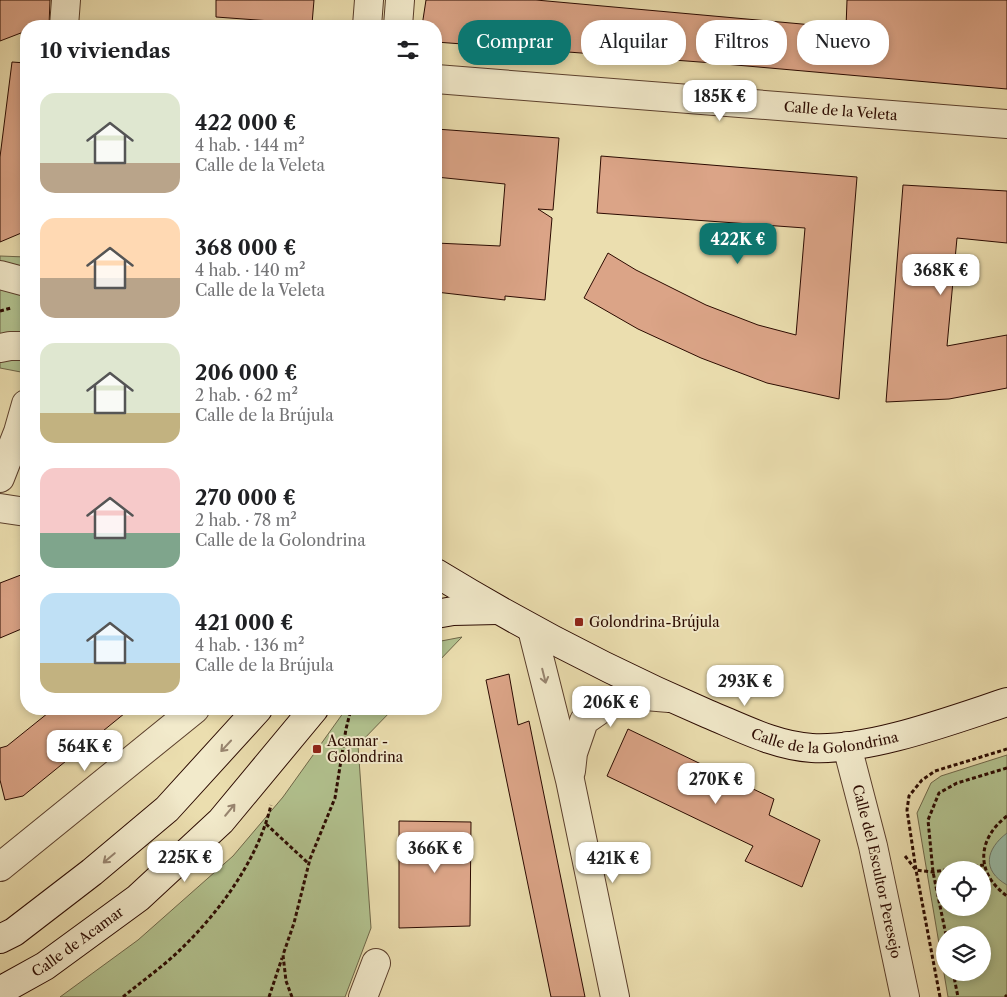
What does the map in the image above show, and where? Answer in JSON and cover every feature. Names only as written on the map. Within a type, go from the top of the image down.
[{"type":"street","points":[[64,20],[66,0]]},
{"type":"street","points":[[367,20],[369,0]]},
{"type":"street","points":[[398,20],[400,0]]},
{"type":"street","name":"Calle de la Veleta","points":[[442,78],[1007,124]]},
{"type":"street","points":[[0,275],[20,280]]},
{"type":"street","points":[[0,348],[20,346]]},
{"type":"street","points":[[0,478],[20,425]]},
{"type":"street","points":[[0,508],[20,511]]},
{"type":"street","name":"Calle de la Golondrina","points":[[442,577],[532,629],[670,698],[769,739],[812,748],[847,746],[890,737],[1007,702]]},
{"type":"street","points":[[442,613],[497,610]]},
{"type":"street","points":[[532,629],[570,780],[615,997]]},
{"type":"street","points":[[570,780],[573,753],[584,721],[614,700],[634,695],[670,698]]},
{"type":"street","points":[[0,867],[188,715]]},
{"type":"street","points":[[0,939],[14,932],[92,872],[167,809],[253,715]]},
{"type":"street","name":"Calle de Acamar","points":[[0,991],[45,966],[138,898],[221,821],[309,715]]},
{"type":"street","name":"Calle del Escultor Peresejo","points":[[847,746],[873,846],[905,997]]},
{"type":"street","points":[[363,997],[376,963]]},
{"type":"path","points":[[0,312],[11,308],[19,310]]},
{"type":"path","points":[[269,997],[294,923],[308,863],[335,798],[350,715]]},
{"type":"path","points":[[940,997],[916,870],[907,810],[909,796],[922,780],[935,771],[1007,749]]},
{"type":"path","points":[[944,926],[933,872],[928,820],[939,793],[957,783],[1007,768]]},
{"type":"path","points":[[123,997],[182,948],[216,911],[245,868],[266,824],[272,803]]},
{"type":"path","points":[[984,861],[984,850],[988,836],[996,825],[1007,816]]},
{"type":"path","points":[[266,824],[308,863]]},
{"type":"path","points":[[900,849],[916,870],[936,872]]},
{"type":"path","points":[[991,880],[1007,896]]},
{"type":"path","points":[[283,956],[286,981],[292,997]]},
{"type":"path","points":[[955,981],[958,997]]},
{"type":"shaded area","points":[[0,256],[20,257],[20,372],[0,368]]},
{"type":"shaded area","points":[[462,637],[442,658],[442,641]]},
{"type":"shaded area","points":[[342,715],[387,715],[358,745],[371,928],[345,997],[60,997],[138,940],[233,856],[283,797]]},
{"type":"shaded area","points":[[1007,755],[1007,997],[948,997],[945,981],[991,981],[991,926],[936,926],[917,813],[931,783],[941,776]]},
{"type":"shaded area","points":[[1007,833],[1007,885],[993,873],[991,861],[989,861],[994,846]]},
{"type":"building","points":[[0,0],[50,0],[49,20],[20,20],[20,33],[0,41]]},
{"type":"building","points":[[216,0],[314,0],[312,20],[257,20],[216,17]]},
{"type":"building","points":[[426,0],[536,0],[757,20],[696,20],[696,62],[686,61],[686,20],[581,20],[581,53],[571,52],[571,20],[458,20],[458,44],[442,42],[442,20],[423,20]]},
{"type":"building","points":[[847,0],[1007,0],[1007,89],[736,65],[787,65],[787,23],[797,24],[797,65],[889,65],[889,20],[846,20]]},
{"type":"building","points":[[12,62],[20,63],[20,234],[0,242],[0,157]]},
{"type":"building","points":[[442,129],[559,138],[553,210],[538,209],[552,218],[545,300],[505,296],[505,300],[442,293],[442,243],[500,246],[505,184],[442,178]]},
{"type":"building","points":[[601,156],[857,177],[839,399],[767,383],[701,358],[638,329],[584,298],[608,253],[636,270],[706,305],[758,325],[796,335],[805,228],[597,213]]},
{"type":"building","points":[[903,185],[1007,191],[1007,243],[957,238],[947,346],[1007,335],[1007,388],[949,399],[886,402]]},
{"type":"building","points":[[20,575],[20,630],[0,638],[0,583]]},
{"type":"building","points":[[509,674],[518,725],[529,721],[585,997],[551,997],[486,680]]},
{"type":"building","points":[[46,715],[123,715],[23,796],[5,800],[0,780],[0,748],[7,746]]},
{"type":"building","points":[[628,729],[774,799],[769,815],[820,840],[802,887],[745,861],[753,846],[607,776]]},
{"type":"building","points":[[399,821],[471,822],[470,926],[399,928]]},
{"type":"place","name":"Golondrina-Brújula","points":[[579,622]]},
{"type":"place","name":"Acamar - Golondrina","points":[[317,749]]}]
